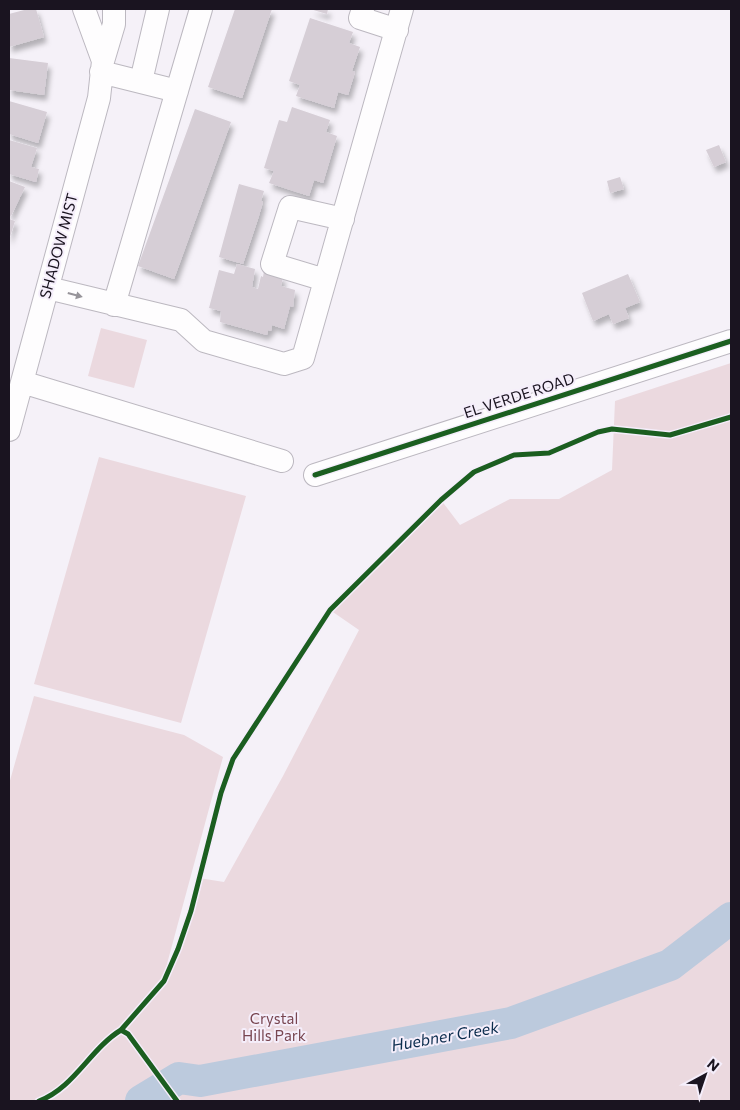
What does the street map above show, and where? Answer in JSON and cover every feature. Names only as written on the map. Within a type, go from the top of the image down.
[{"type":"street","name":"SHADOW MIST","points":[[84,9],[102,67]]},
{"type":"street","name":"SHADOW MIST","points":[[9,430],[18,375],[48,288],[99,98],[102,67],[114,24],[114,9]]},
{"type":"street","points":[[141,81],[158,9]]},
{"type":"street","points":[[109,304],[177,91],[201,9]]},
{"type":"street","points":[[48,288],[181,320],[204,342],[284,364],[303,358],[399,19],[360,18],[363,9]]},
{"type":"street","points":[[102,67],[177,91]]},
{"type":"street","points":[[325,280],[272,264],[290,207],[343,219]]},
{"type":"street","name":"EL VERDE ROAD","points":[[315,475],[731,341]]},
{"type":"street","points":[[18,375],[282,461]]},
{"type":"green space","points":[[101,328],[147,340],[134,388],[88,376]]},
{"type":"green space","name":"Crystal Hills Park","points":[[731,363],[731,1101],[9,1101],[9,784],[34,696],[184,735],[223,757],[167,964],[178,949],[199,878],[224,882],[283,776],[359,630],[330,610],[441,500],[460,525],[510,499],[559,499],[612,470],[615,401]]},
{"type":"green space","points":[[99,457],[246,496],[181,723],[34,684]]},
{"type":"building","points":[[36,9],[44,37],[9,47],[9,14]]},
{"type":"building","points":[[235,9],[272,9],[242,98],[208,87]]},
{"type":"building","points":[[310,9],[328,9],[327,14]]},
{"type":"building","points":[[310,18],[353,32],[349,43],[360,47],[352,71],[355,72],[348,95],[338,92],[334,108],[296,96],[300,85],[289,81]]},
{"type":"building","points":[[9,58],[48,63],[44,95],[9,90]]},
{"type":"building","points":[[9,101],[47,112],[38,143],[9,134]]},
{"type":"building","points":[[292,107],[330,120],[326,132],[337,136],[323,183],[314,180],[309,196],[269,183],[274,171],[264,168],[279,120],[287,122]]},
{"type":"building","points":[[195,109],[231,122],[174,279],[138,266]]},
{"type":"building","points":[[9,140],[37,148],[31,167],[39,169],[36,182],[9,174]]},
{"type":"building","points":[[719,145],[726,162],[714,167],[706,150]]},
{"type":"building","points":[[620,177],[624,189],[610,193],[607,181]]},
{"type":"building","points":[[9,181],[25,187],[11,216],[9,215]]},
{"type":"building","points":[[239,184],[264,191],[261,201],[263,202],[243,264],[219,257]]},
{"type":"building","points":[[9,219],[15,221],[9,240]]},
{"type":"building","points":[[237,264],[255,269],[252,287],[258,289],[264,271],[283,277],[281,286],[295,290],[293,307],[290,306],[284,329],[272,325],[271,331],[268,330],[267,335],[220,322],[221,311],[209,308],[219,270],[234,274]]},
{"type":"building","points":[[628,274],[640,302],[625,308],[629,318],[613,324],[609,314],[593,321],[582,293]]},
{"type":"waterway","name":"Huebner Creek","points":[[141,1101],[179,1078],[200,1081],[511,1023],[670,965],[731,918]]},
{"type":"cycle path","points":[[315,475],[731,341]]},
{"type":"cycle path","points":[[121,1030],[164,981],[178,949],[191,911],[221,793],[233,759],[330,610],[441,500],[474,472],[514,455],[549,453],[598,432],[612,429],[670,435],[731,417]]},
{"type":"cycle path","points":[[39,1101],[62,1087],[100,1047],[121,1030],[128,1034],[177,1101]]}]
